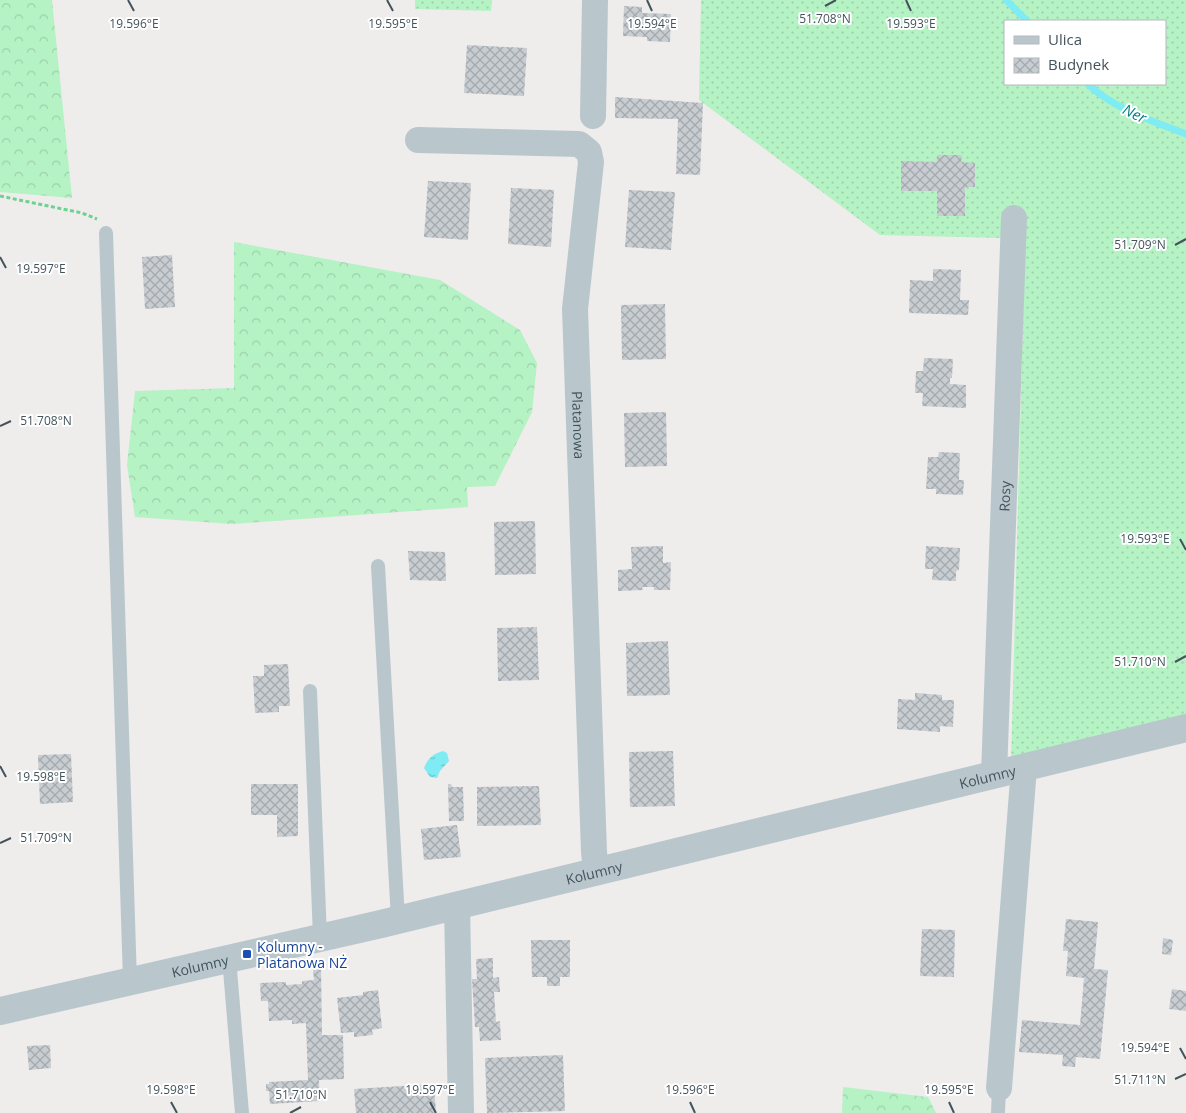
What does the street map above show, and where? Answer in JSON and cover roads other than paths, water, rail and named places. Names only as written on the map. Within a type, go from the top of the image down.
[{"type":"street","points":[[593,116],[595,0]]},
{"type":"street","name":"Platanowa","points":[[418,140],[579,144],[589,152],[591,162],[575,309],[593,842],[596,871]]},
{"type":"street","name":"Rosy","points":[[994,775],[1014,218]]},
{"type":"street","name":"Kolumny","points":[[0,1011],[457,905],[1186,728]]},
{"type":"street","points":[[998,1100],[1023,780],[1020,768]]},
{"type":"street","points":[[457,905],[461,1113]]},
{"type":"lane","points":[[106,234],[130,981]]},
{"type":"lane","points":[[378,566],[398,919]]},
{"type":"lane","points":[[310,691],[320,937]]},
{"type":"lane","points":[[229,958],[242,1113]]},
{"type":"water","points":[[443,751],[447,753],[449,761],[440,771],[437,778],[430,777],[424,768],[431,757]]},
{"type":"waterway","name":"Ner","points":[[1006,0],[1026,20]]},
{"type":"waterway","name":"Ner","points":[[1089,85],[1098,93],[1121,107],[1186,134]]},
{"type":"place","name":"Kolumny - Platanowa NŻ","points":[[247,954]]}]
